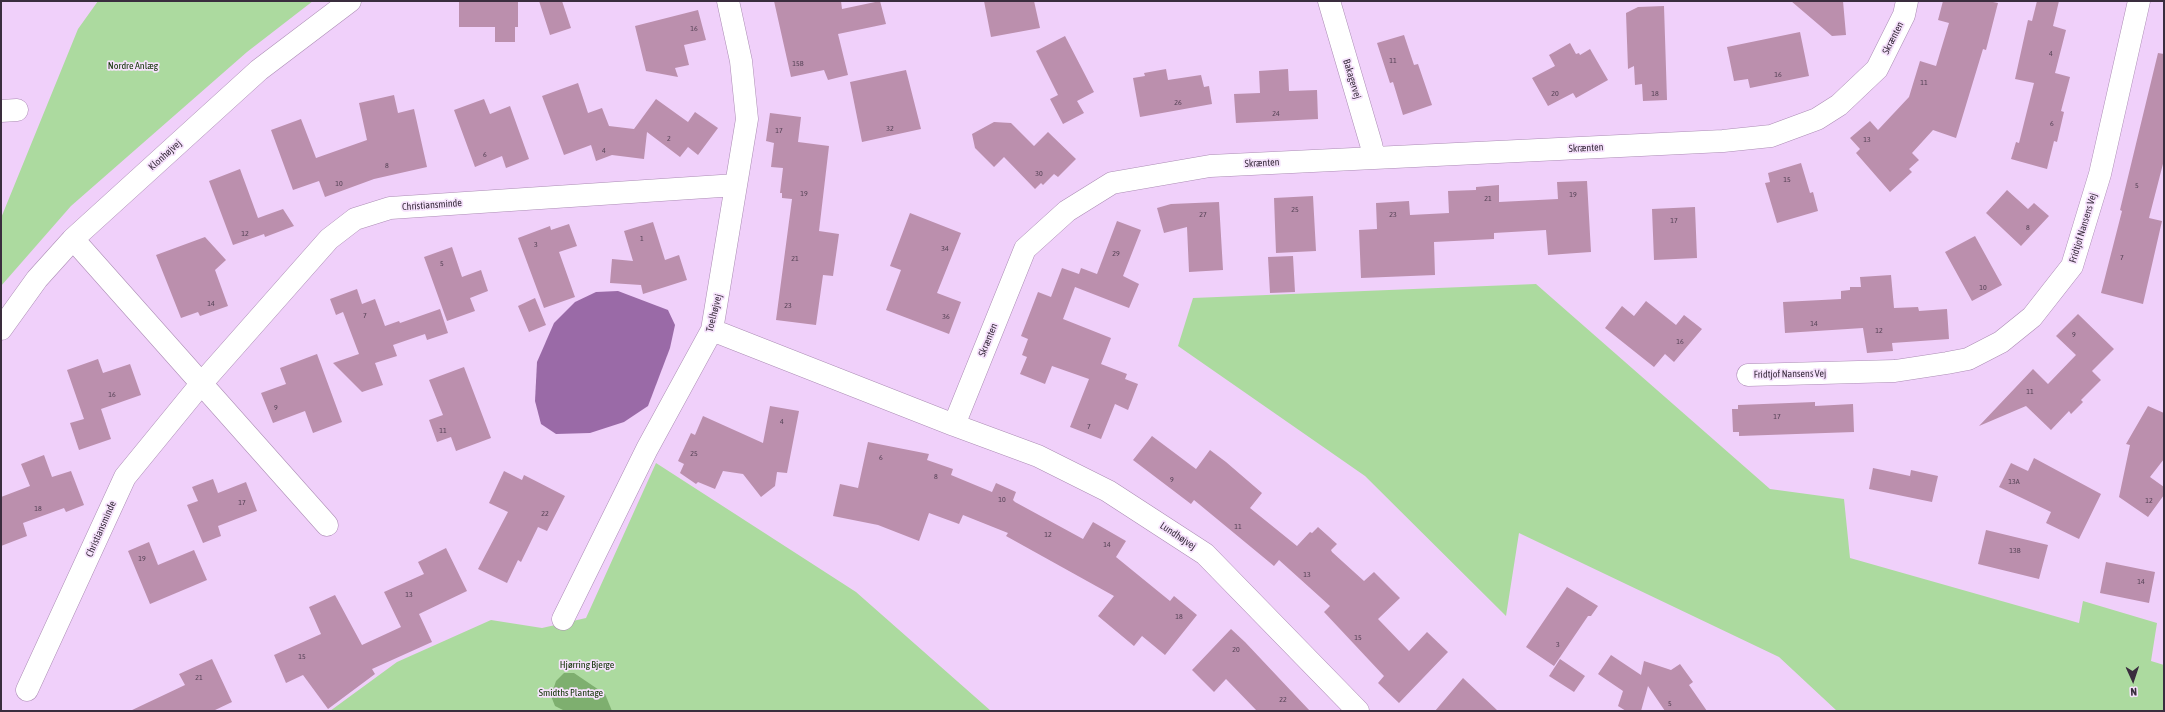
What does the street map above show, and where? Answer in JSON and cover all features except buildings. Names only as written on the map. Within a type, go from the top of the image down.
[{"type":"street","name":"Klonhøjvej","points":[[1,329],[37,279],[73,239],[259,70],[350,1]]},
{"type":"street","name":"Toelhøjvej","points":[[563,619],[647,449],[712,330],[746,119],[741,61],[728,1]]},
{"type":"street","name":"Bakagervej","points":[[1328,1],[1372,144],[1374,158]]},
{"type":"street","name":"Skrænten","points":[[954,425],[1025,248],[1067,211],[1112,183],[1210,166],[1723,141],[1771,136],[1792,129],[1828,112],[1839,105],[1877,69],[1904,15],[1907,1]]},
{"type":"street","name":"Fridtjof Nansens Vej","points":[[1748,375],[1895,371],[1947,364],[1968,359],[2001,342],[2032,317],[2072,266],[2100,174],[2139,1]]},
{"type":"street","name":"Christiansminde","points":[[28,690],[125,477],[201,384],[329,239],[356,219],[390,208],[736,185]]},
{"type":"street","points":[[73,239],[327,525]]},
{"type":"street","points":[[712,330],[954,425]]},
{"type":"street","name":"Lundhøjvej","points":[[954,425],[1038,456],[1108,490],[1205,554],[1358,711]]},
{"type":"green space","name":"Nordre Anlæg","points":[[98,1],[313,1],[247,52],[71,206],[1,286],[1,218],[78,29]]},
{"type":"green space","points":[[1536,284],[1770,489],[1844,499],[1850,558],[2079,623],[2083,601],[2157,623],[2151,661],[2164,665],[2164,711],[1837,711],[1779,657],[1519,533],[1506,616],[1365,476],[1178,346],[1193,298]]},
{"type":"green space","name":"Hjørring Bjerge","points":[[656,463],[856,592],[991,711],[330,711],[397,662],[491,620],[542,628],[586,618]]},
{"type":"green space","name":"Smidths Plantage","points":[[564,673],[574,673],[605,694],[612,711],[565,711],[555,706],[551,696],[556,681]]},
{"type":"shaded area","points":[[618,291],[668,310],[675,325],[670,348],[648,406],[624,422],[590,433],[556,434],[541,424],[535,401],[537,362],[554,323],[575,302],[596,292]]}]
